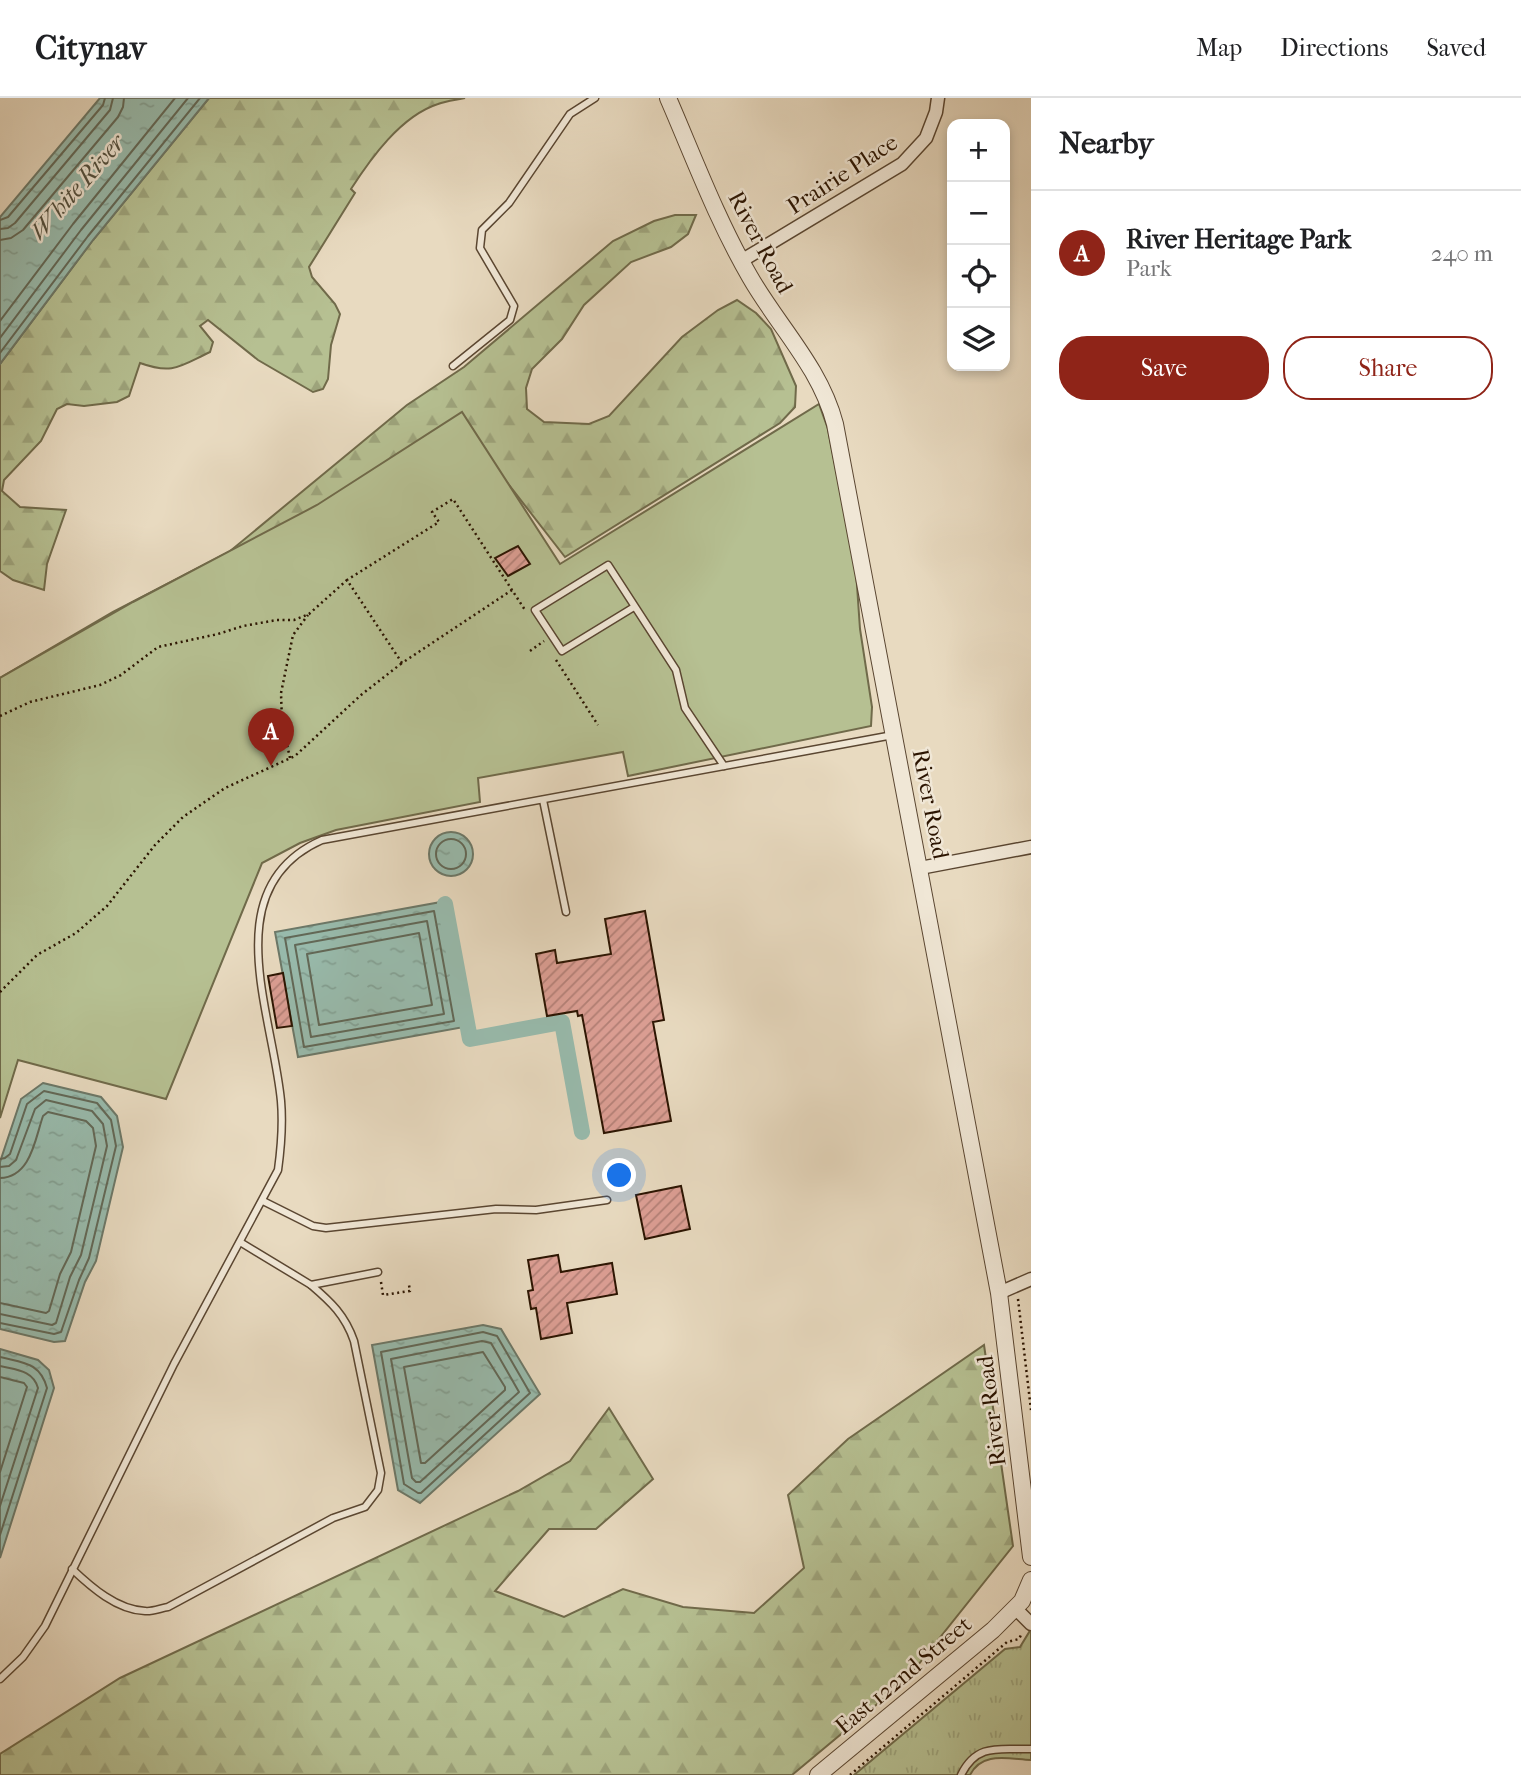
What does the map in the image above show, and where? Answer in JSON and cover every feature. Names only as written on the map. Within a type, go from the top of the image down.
[{"type":"street","name":"River Road","points":[[668,98],[741,261],[808,363],[831,409],[847,480],[999,1293],[1031,1557]]},
{"type":"street","name":"Prairie Place","points":[[741,261],[902,164],[926,138],[936,112],[938,98]]},
{"type":"street","points":[[920,868],[1031,847]]},
{"type":"street","points":[[999,1293],[1031,1279]]},
{"type":"street","points":[[1030,1623],[1016,1609],[1031,1580]]},
{"type":"street","name":"East 122nd Street","points":[[818,1775],[1016,1609]]},
{"type":"lane","points":[[453,366],[509,320],[514,306],[480,248],[482,230],[509,203],[570,114],[595,98]]},
{"type":"lane","points":[[635,607],[562,651],[535,610],[608,565],[676,670],[685,708],[724,766]]},
{"type":"lane","points":[[0,1679],[34,1642],[174,1364],[278,1170],[281,1101],[258,952],[258,930],[261,907],[278,872],[298,854],[322,840],[895,735]]},
{"type":"lane","points":[[543,800],[566,912]]},
{"type":"lane","points":[[262,1201],[313,1226],[326,1228],[496,1209],[537,1210],[607,1200]]},
{"type":"lane","points":[[72,1569],[104,1596],[126,1606],[145,1611],[168,1607],[333,1518],[365,1507],[378,1490],[381,1473],[354,1341],[347,1322],[334,1304],[312,1284],[240,1242]]},
{"type":"lane","points":[[312,1284],[377,1272]]},
{"type":"lane","points":[[961,1775],[970,1760],[985,1751],[1031,1749]]},
{"type":"path","points":[[290,758],[282,722],[281,693],[293,635],[310,613],[347,580],[439,522],[432,512],[453,499],[526,611]]},
{"type":"path","points":[[347,580],[402,663]]},
{"type":"path","points":[[0,992],[37,955],[76,933],[107,906],[155,845],[183,817],[225,788],[290,758],[361,695],[402,663],[512,590]]},
{"type":"path","points":[[0,716],[30,702],[100,685],[121,675],[158,648],[243,626],[294,620],[310,613]]},
{"type":"path","points":[[530,651],[544,641],[540,635]]},
{"type":"path","points":[[551,653],[598,725]]},
{"type":"path","points":[[377,1272],[383,1295],[410,1290],[410,1285],[408,1286]]},
{"type":"path","points":[[1016,1286],[1031,1410]]},
{"type":"path","points":[[850,1775],[1007,1642],[1019,1639],[1030,1623]]},
{"type":"green space","points":[[209,98],[465,98],[424,110],[388,139],[351,189],[355,193],[309,267],[312,277],[340,314],[331,345],[328,379],[323,389],[313,392],[258,360],[208,320],[200,326],[213,342],[210,352],[176,367],[151,367],[140,363],[129,396],[117,402],[84,406],[67,404],[57,409],[41,441],[4,480],[2,491],[20,507],[66,510],[47,564],[44,590],[13,580],[0,571],[0,364],[93,240]]},
{"type":"green space","points":[[675,215],[696,215],[688,234],[671,247],[631,262],[584,305],[562,339],[532,369],[526,388],[527,409],[544,422],[589,424],[609,416],[682,337],[718,310],[737,300],[756,313],[771,329],[796,386],[795,407],[780,423],[565,557],[460,422],[327,508],[0,678],[113,612],[229,552],[407,405],[464,367],[613,241],[654,221]]},
{"type":"green space","points":[[819,404],[828,429],[856,571],[860,629],[872,707],[871,726],[628,776],[623,752],[478,778],[480,802],[336,830],[300,843],[262,863],[166,1099],[18,1060],[0,1118],[0,678],[133,602],[317,505],[462,412],[560,564]]},
{"type":"green space","points":[[984,1345],[1013,1546],[906,1680],[792,1775],[0,1775],[0,1754],[120,1678],[518,1491],[570,1461],[609,1408],[653,1479],[596,1529],[549,1529],[495,1591],[564,1617],[623,1589],[683,1607],[754,1613],[804,1568],[788,1495],[848,1439]]},
{"type":"green space","points":[[1031,1629],[1031,1760],[989,1759],[975,1767],[970,1775],[854,1775],[1005,1649],[1020,1647]]},
{"type":"water","name":"White River","points":[[100,98],[209,98],[93,240],[0,364],[0,217]]},
{"type":"water","points":[[451,832],[467,838],[473,854],[467,870],[451,876],[435,870],[429,854],[435,838]]},
{"type":"water","points":[[441,902],[464,1027],[298,1057],[275,932]]},
{"type":"water","points":[[43,1083],[101,1097],[117,1116],[123,1147],[96,1261],[85,1282],[65,1341],[54,1342],[0,1329],[0,1162],[21,1099]]},
{"type":"water","points":[[483,1325],[501,1329],[540,1394],[420,1503],[398,1490],[372,1345]]},
{"type":"water","points":[[0,1349],[38,1360],[49,1370],[54,1388],[0,1558]]},
{"type":"building","points":[[518,546],[530,564],[508,576],[495,558]]},
{"type":"building","points":[[645,911],[664,1020],[653,1022],[671,1121],[604,1133],[582,1015],[578,1016],[577,1011],[547,1016],[536,954],[555,950],[557,963],[611,954],[605,919]]},
{"type":"building","points":[[283,973],[292,1026],[277,1028],[268,976]]},
{"type":"building","points":[[681,1186],[690,1229],[645,1239],[636,1195]]},
{"type":"building","points":[[558,1255],[561,1272],[612,1263],[617,1294],[567,1303],[572,1333],[541,1339],[536,1308],[531,1309],[528,1291],[533,1290],[528,1260]]},
{"type":"waterway","points":[[445,904],[470,1039],[562,1022],[582,1132]]},
{"type":"place","name":"River Heritage Park","points":[[271,766]]}]
